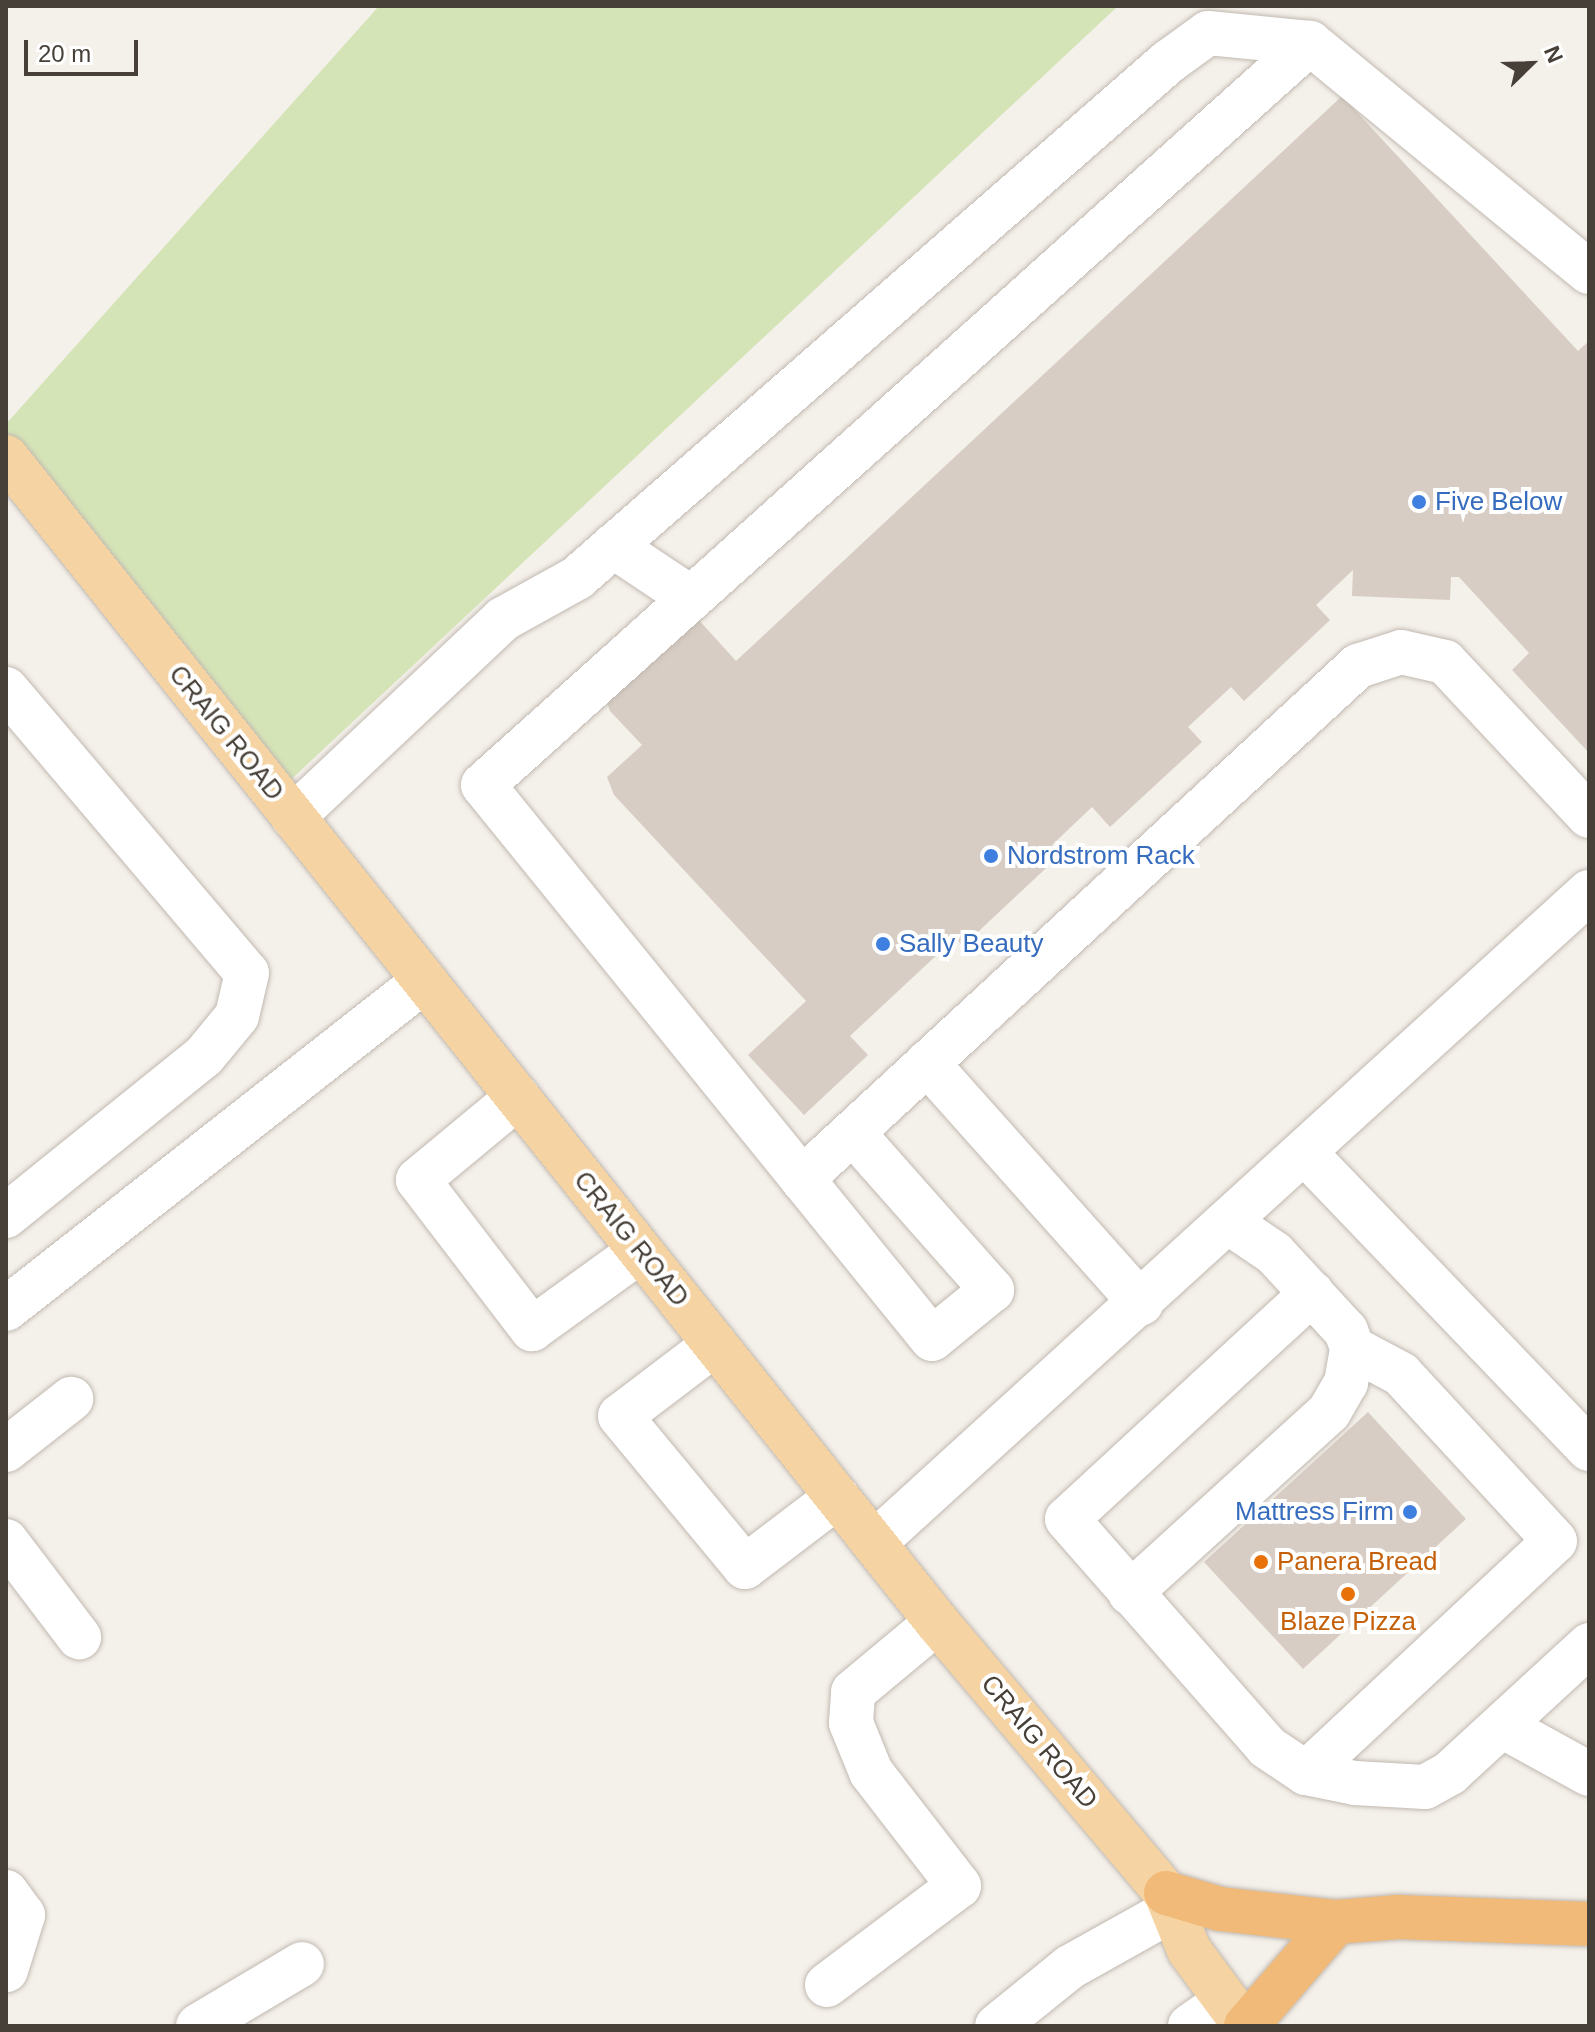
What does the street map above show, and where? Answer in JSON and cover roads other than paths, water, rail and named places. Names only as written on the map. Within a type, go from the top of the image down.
[{"type":"highway","points":[[1169,1901],[1336,1922],[1399,1917],[1589,1924]]},
{"type":"highway","points":[[1239,2018],[1336,1922]]},
{"type":"main road","name":"CRAIG ROAD","points":[[6,457],[937,1622],[1169,1901],[1189,1950],[1239,2018]]},
{"type":"lane","points":[[293,817],[503,619],[577,578],[1168,62],[1208,33],[1310,43],[1589,272]]},
{"type":"lane","points":[[853,1133],[992,1290],[932,1339],[483,785],[1310,43]]},
{"type":"lane","points":[[613,546],[691,598]]},
{"type":"lane","points":[[802,1179],[1358,666],[1401,652],[1445,662],[1589,816]]},
{"type":"lane","points":[[6,689],[247,973],[237,1016],[204,1056],[6,1216]]},
{"type":"lane","points":[[874,1543],[1306,1154],[1589,892]]},
{"type":"lane","points":[[6,1309],[424,981]]},
{"type":"lane","points":[[927,1063],[1141,1303]]},
{"type":"lane","points":[[518,1097],[418,1180],[532,1329],[640,1251]]},
{"type":"lane","points":[[1306,1154],[1589,1449]]},
{"type":"lane","points":[[1130,1593],[1329,1412],[1346,1383],[1352,1348],[1346,1331],[1274,1253],[1228,1222]]},
{"type":"lane","points":[[1312,1293],[1067,1519],[1267,1747],[1306,1773],[1355,1783],[1425,1787],[1450,1773],[1589,1645]]},
{"type":"lane","points":[[715,1344],[620,1416],[745,1567],[837,1497]]},
{"type":"lane","points":[[1306,1773],[1555,1541],[1401,1374],[1352,1348]]},
{"type":"lane","points":[[6,1450],[71,1399]]},
{"type":"lane","points":[[6,1541],[79,1637]]},
{"type":"lane","points":[[827,1985],[959,1886],[871,1772],[851,1723],[853,1692],[937,1622]]},
{"type":"lane","points":[[1502,1726],[1589,1774]]},
{"type":"lane","points":[[6,1892],[23,1915],[6,1970]]},
{"type":"lane","points":[[997,2026],[1070,1967],[1169,1901]]},
{"type":"lane","points":[[198,2026],[302,1964]]},
{"type":"lane","points":[[1190,2026],[1239,2018]]},
{"type":"place","name":"Five Below","points":[[1419,502]]},
{"type":"place","name":"Nordstrom Rack","points":[[991,856]]},
{"type":"place","name":"Sally Beauty","points":[[883,944]]},
{"type":"place","name":"Mattress Firm","points":[[1410,1512]]},
{"type":"place","name":"Panera Bread","points":[[1261,1562]]},
{"type":"place","name":"Blaze Pizza","points":[[1348,1594]]}]
